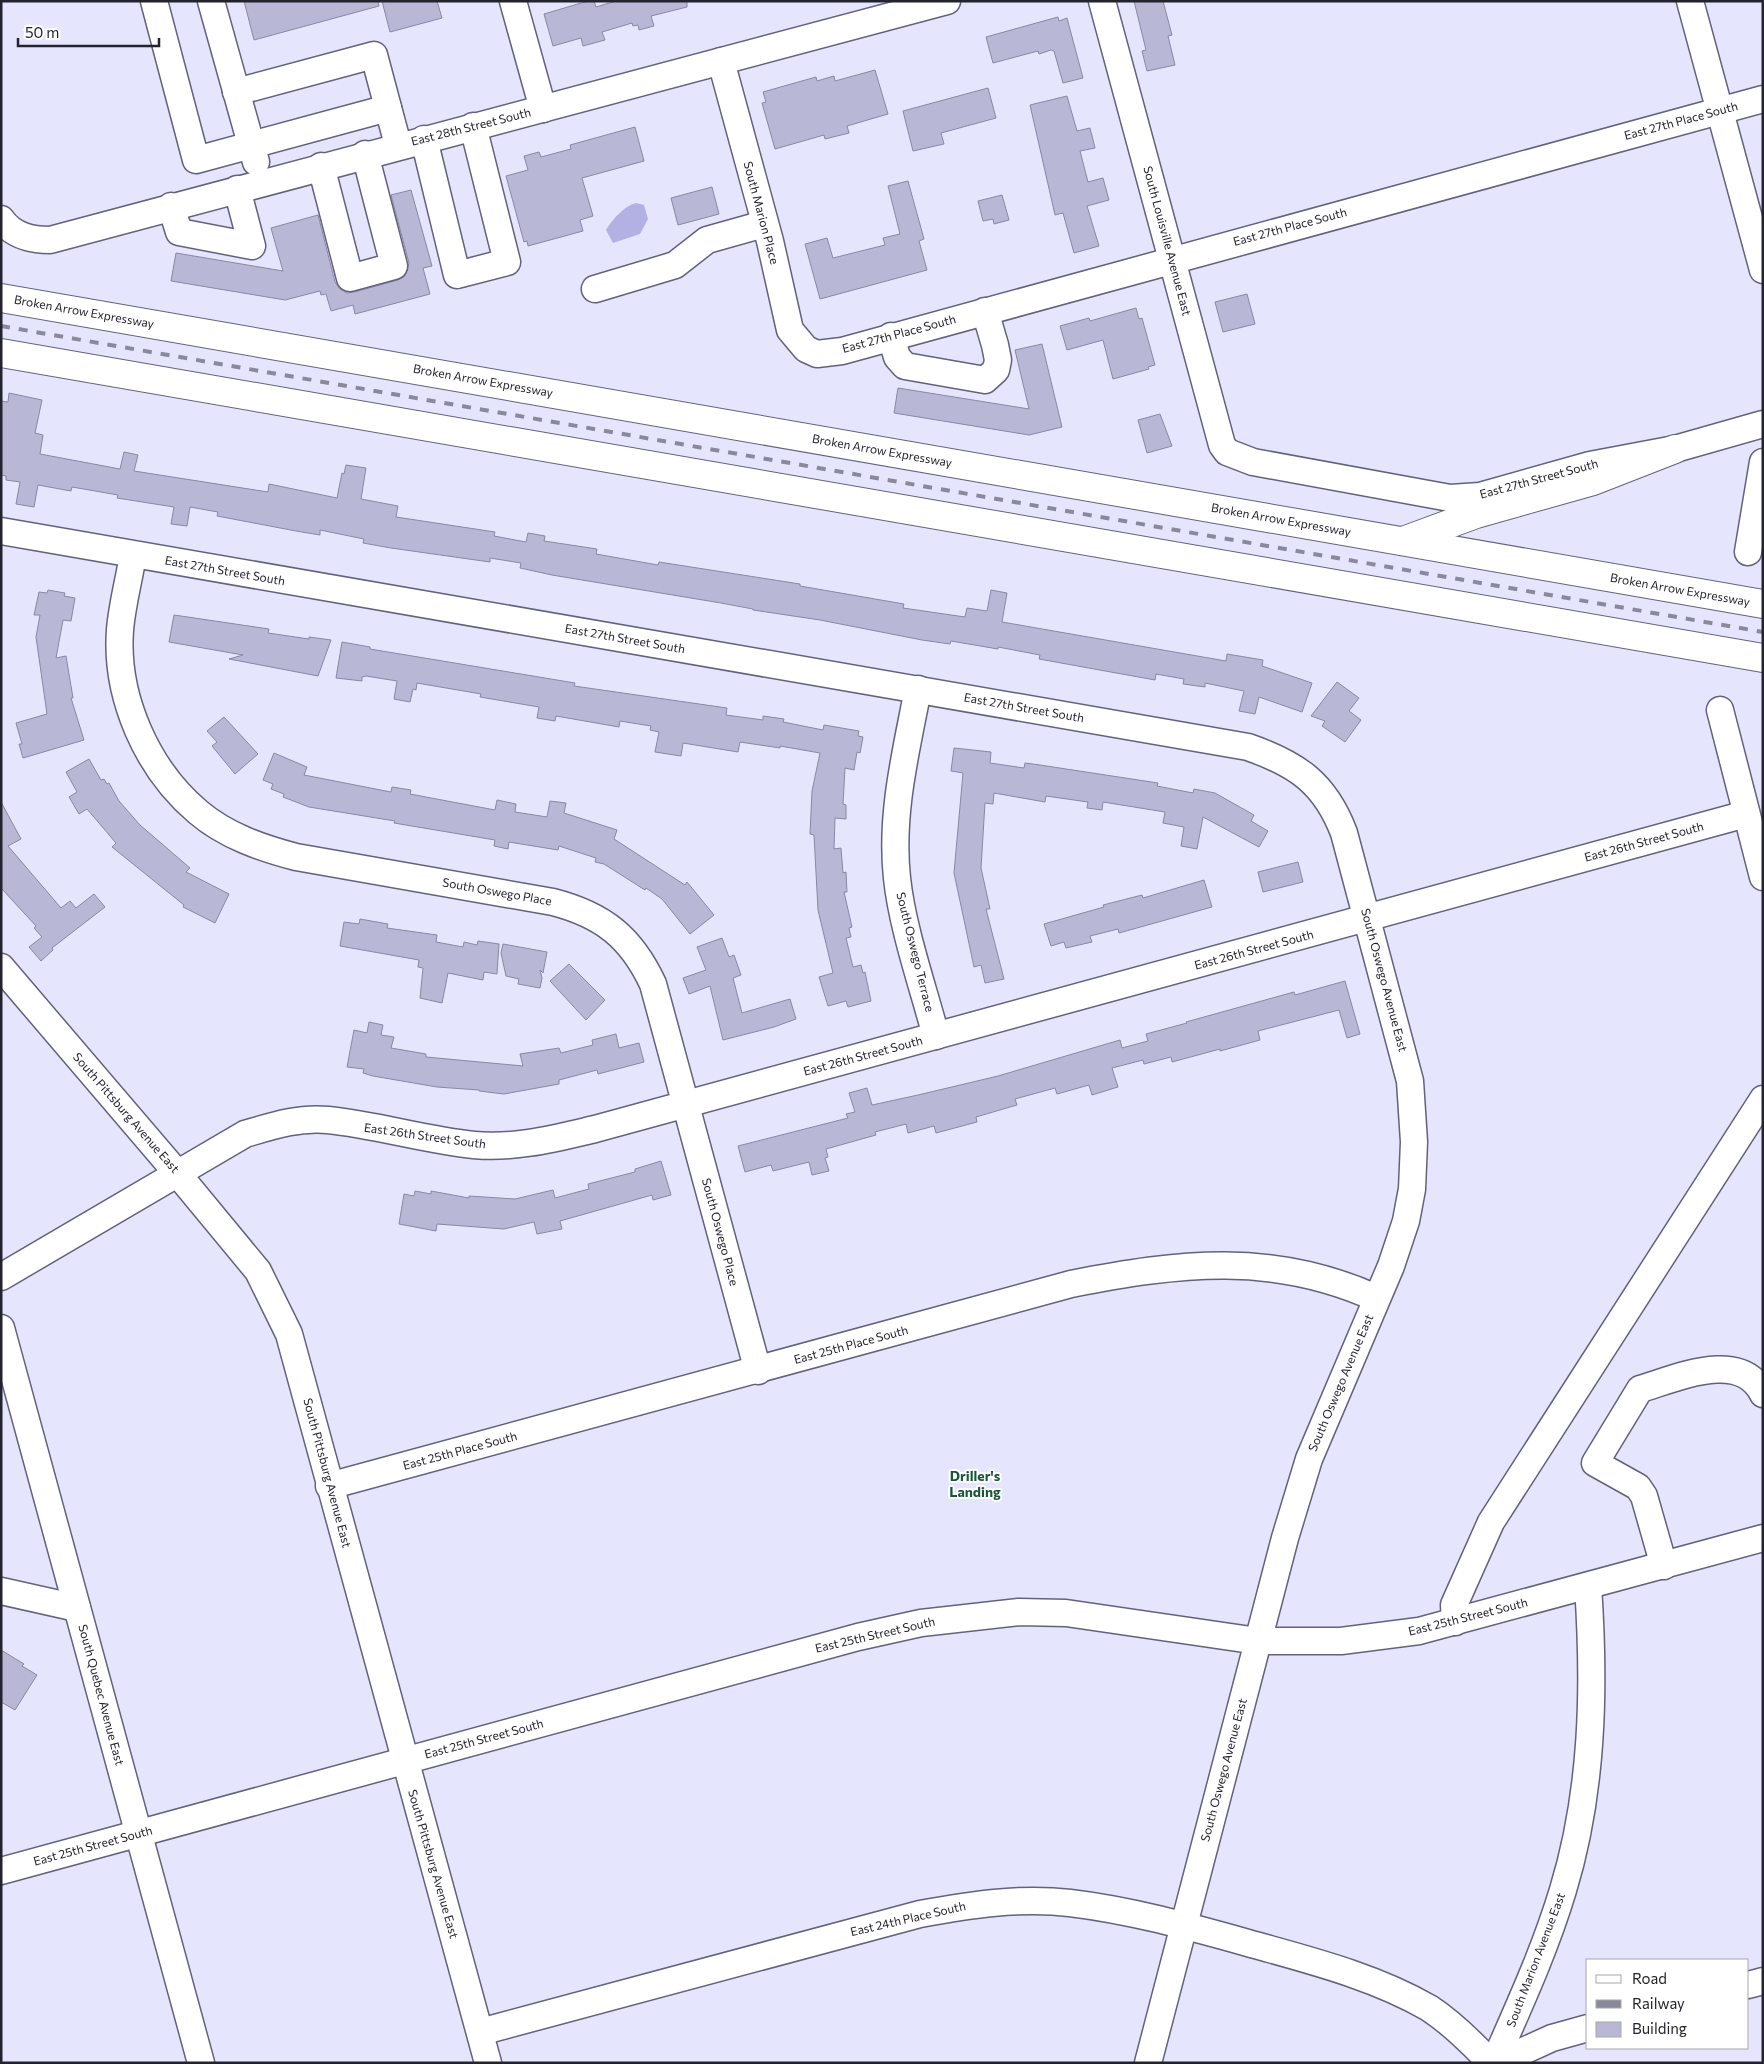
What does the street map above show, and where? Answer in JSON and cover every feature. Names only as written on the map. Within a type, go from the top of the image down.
[{"type":"highway","name":"Broken Arrow Expressway","points":[[1,298],[1763,604]]},
{"type":"highway","points":[[1,353],[1763,658]]},
{"type":"highway","points":[[1401,542],[1476,514],[1592,481],[1675,449]]},
{"type":"street","points":[[154,1],[196,160],[388,108]]},
{"type":"street","points":[[171,206],[179,232],[252,246],[249,185],[252,146],[211,1]]},
{"type":"street","points":[[513,1],[543,109]]},
{"type":"street","name":"East 28th Street South","points":[[1,219],[15,232],[25,238],[50,240],[424,138],[543,109],[947,1]]},
{"type":"street","name":"South Louisville Avenue East","points":[[1102,1],[1222,445],[1227,452],[1253,462]]},
{"type":"street","points":[[1690,1],[1763,270]]},
{"type":"street","points":[[236,92],[374,55],[398,146]]},
{"type":"street","name":"South Marion Place","points":[[720,61],[764,224],[790,330],[806,349],[817,354]]},
{"type":"street","name":"East 27th Place South","points":[[817,354],[842,351],[1172,259],[1763,99]]},
{"type":"street","points":[[424,138],[458,275],[507,262],[473,126]]},
{"type":"street","points":[[321,166],[350,278],[394,266],[365,154]]},
{"type":"street","points":[[594,289],[675,265],[707,240],[764,224]]},
{"type":"street","points":[[891,336],[897,357],[905,366],[985,380],[996,370],[998,360],[985,311]]},
{"type":"street","name":"East 27th Street South","points":[[1253,462],[1450,498],[1480,496],[1590,465],[1675,449],[1763,424]]},
{"type":"street","points":[[1748,552],[1763,462]]},
{"type":"street","name":"East 27th Street South","points":[[1,531],[1248,747]]},
{"type":"street","name":"South Oswego Place","points":[[133,555],[120,630],[121,665],[128,699],[137,729],[151,756],[169,782],[197,812],[224,830],[273,851],[296,857],[553,902],[580,909],[612,928],[632,947],[644,964],[653,984],[758,1370]]},
{"type":"street","name":"South Oswego Terrace","points":[[918,690],[897,804],[897,878],[902,908],[936,1036]]},
{"type":"street","points":[[1720,710],[1763,877]]},
{"type":"street","name":"South Oswego Avenue East","points":[[1148,2063],[1258,1641],[1309,1459],[1391,1266],[1406,1220],[1412,1189],[1414,1142],[1410,1081],[1368,919],[1335,811],[1309,778],[1293,766],[1248,747]]},
{"type":"street","name":"East 26th Street South","points":[[1,1277],[245,1134],[287,1122],[326,1120],[466,1144],[507,1145],[595,1129],[1746,814]]},
{"type":"street","name":"South Pittsburg Avenue East","points":[[1,968],[177,1173],[258,1271],[278,1309],[297,1358],[329,1486],[488,2063]]},
{"type":"street","points":[[1455,1622],[1454,1605],[1491,1522],[1763,1099]]},
{"type":"street","name":"East 25th Place South","points":[[329,1486],[1071,1284],[1138,1271],[1200,1264],[1267,1267],[1321,1277],[1376,1298]]},
{"type":"street","name":"South Quebec Avenue East","points":[[1,1328],[200,2063]]},
{"type":"street","points":[[1664,1566],[1644,1496],[1638,1487],[1595,1463],[1640,1389],[1707,1370],[1727,1368],[1746,1375],[1759,1386],[1763,1394]]},
{"type":"street","name":"East 25th Street South","points":[[1,1871],[858,1637],[921,1622],[965,1616],[1019,1612],[1066,1613],[1258,1641],[1340,1641],[1419,1631],[1763,1538]]},
{"type":"street","name":"South Marion Avenue East","points":[[1494,2063],[1549,1933],[1564,1890],[1582,1813],[1593,1673],[1588,1586]]},
{"type":"street","points":[[1,1591],[77,1608]]},
{"type":"street","name":"East 24th Place South","points":[[480,2032],[910,1916],[974,1904],[1069,1903],[1135,1913],[1323,1964],[1406,1997],[1429,2009],[1461,2033],[1494,2063]]},
{"type":"street","points":[[1749,1985],[1763,1981]]},
{"type":"street","points":[[1494,2063],[1552,2038],[1586,2029]]},
{"type":"shaded area","points":[[636,203],[644,205],[648,219],[640,234],[613,243],[606,230],[619,214],[627,207]]},
{"type":"building","points":[[244,1],[378,1],[379,6],[254,40]]},
{"type":"building","points":[[382,1],[437,1],[442,18],[390,32]]},
{"type":"building","points":[[588,1],[594,1],[596,7],[616,1],[687,1],[687,7],[651,16],[654,26],[639,30],[638,25],[633,26],[632,23],[602,32],[605,40],[583,46],[581,38],[553,46],[544,14]]},
{"type":"building","points":[[1134,1],[1163,1],[1172,35],[1168,36],[1175,65],[1147,71],[1142,51],[1146,50]]},
{"type":"building","points":[[1058,17],[1059,21],[1067,18],[1083,78],[1063,83],[1054,51],[1051,50],[1039,54],[1038,51],[993,63],[986,37]]},
{"type":"building","points":[[875,70],[888,114],[847,126],[849,133],[825,139],[824,135],[775,149],[762,103],[766,102],[763,92],[816,77],[817,81],[834,76],[835,81]]},
{"type":"building","points":[[988,88],[996,118],[941,133],[944,144],[913,151],[903,111]]},
{"type":"building","points":[[1067,96],[1077,131],[1090,128],[1095,148],[1080,151],[1088,182],[1103,178],[1109,200],[1087,206],[1099,246],[1074,253],[1063,213],[1055,215],[1030,105]]},
{"type":"building","points":[[635,127],[644,161],[582,178],[593,216],[580,220],[583,231],[528,246],[527,241],[524,242],[506,176],[528,170],[524,156],[539,152],[541,157],[571,149],[570,145]]},
{"type":"building","points":[[908,181],[924,239],[919,241],[927,270],[820,299],[805,244],[827,238],[833,258],[885,245],[883,238],[900,234],[888,186]]},
{"type":"building","points":[[712,187],[719,214],[678,225],[671,198]]},
{"type":"building","points":[[411,190],[432,266],[423,268],[430,294],[355,314],[353,305],[331,311],[326,294],[321,295],[320,291],[285,300],[171,281],[176,253],[283,271],[271,228],[318,215],[335,282],[340,289],[347,293],[354,292],[398,280],[405,276],[409,263],[391,195]]},
{"type":"building","points":[[1002,195],[1009,220],[994,224],[993,219],[983,221],[978,201]]},
{"type":"building","points":[[1247,294],[1255,324],[1223,332],[1215,302]]},
{"type":"building","points":[[1136,308],[1139,319],[1142,318],[1155,365],[1148,367],[1149,369],[1113,379],[1103,340],[1067,350],[1060,326],[1089,318],[1090,321]]},
{"type":"building","points":[[1042,344],[1062,427],[1029,435],[894,413],[898,388],[1029,409],[1015,350]]},
{"type":"building","points":[[9,393],[42,400],[35,433],[43,435],[40,454],[120,469],[124,452],[138,455],[134,471],[268,492],[269,484],[337,498],[342,473],[344,474],[346,465],[366,468],[361,499],[398,506],[396,517],[495,532],[494,536],[526,542],[528,533],[545,536],[544,541],[597,549],[596,554],[658,565],[659,562],[800,584],[800,586],[904,604],[903,608],[965,617],[967,608],[987,611],[991,590],[1007,593],[1002,622],[1226,661],[1227,654],[1263,660],[1262,666],[1312,683],[1302,712],[1259,697],[1255,714],[1239,711],[1244,691],[1205,683],[1205,687],[1183,684],[1184,679],[1156,674],[1155,680],[1039,659],[1040,655],[998,647],[998,649],[951,641],[950,644],[922,640],[820,620],[552,575],[520,568],[521,563],[490,558],[490,562],[391,548],[363,543],[364,539],[320,530],[320,535],[296,531],[217,516],[218,512],[190,507],[187,526],[171,524],[174,507],[117,498],[118,495],[72,487],[71,491],[38,485],[34,507],[16,504],[20,482],[6,480],[6,476],[1,475],[1,401],[8,402]]},
{"type":"building","points":[[1160,414],[1172,446],[1147,453],[1138,420]]},
{"type":"building","points":[[48,590],[65,593],[64,596],[75,598],[71,621],[63,620],[56,658],[66,656],[73,698],[71,698],[84,740],[23,758],[19,744],[22,744],[16,723],[47,714],[36,637],[40,615],[34,615],[39,592],[47,593]]},
{"type":"building","points":[[174,615],[269,629],[268,633],[331,640],[318,676],[229,659],[243,655],[169,642]]},
{"type":"building","points":[[342,642],[370,647],[370,649],[575,683],[574,686],[727,708],[726,715],[763,720],[763,716],[784,719],[783,722],[823,730],[824,725],[859,731],[858,736],[863,737],[860,753],[857,752],[854,770],[845,768],[843,804],[846,805],[846,819],[835,818],[834,849],[841,848],[843,873],[846,872],[847,892],[844,892],[852,927],[849,928],[851,937],[846,938],[853,967],[861,965],[863,973],[865,972],[871,1001],[848,1007],[846,1001],[828,1006],[819,977],[833,973],[818,910],[814,835],[810,834],[812,791],[820,753],[740,742],[738,752],[683,743],[681,756],[655,752],[659,732],[650,730],[651,726],[620,721],[619,727],[556,716],[555,721],[537,718],[539,707],[480,697],[481,694],[417,683],[416,690],[413,689],[410,702],[394,699],[397,681],[366,676],[362,677],[362,681],[336,678]]},
{"type":"building","points":[[1337,682],[1359,698],[1349,711],[1361,720],[1345,742],[1322,726],[1325,721],[1311,716]]},
{"type":"building","points":[[224,717],[258,754],[235,774],[212,746],[217,742],[207,731]]},
{"type":"building","points":[[954,748],[991,752],[990,763],[1024,768],[1025,763],[1158,783],[1157,786],[1193,793],[1194,789],[1215,793],[1254,815],[1251,821],[1268,831],[1259,847],[1203,817],[1197,849],[1181,846],[1184,827],[1163,823],[1165,812],[1103,802],[1102,810],[1087,808],[1088,802],[1046,796],[1045,802],[994,793],[993,804],[985,803],[981,868],[990,909],[986,909],[1004,979],[985,983],[981,965],[974,967],[954,873],[963,773],[951,771]]},
{"type":"building","points":[[274,753],[307,767],[304,775],[391,792],[392,787],[411,790],[410,794],[495,810],[497,800],[516,804],[515,812],[547,817],[550,801],[566,803],[564,813],[617,830],[614,839],[685,885],[687,882],[714,915],[690,934],[662,899],[646,888],[645,890],[604,864],[595,862],[596,858],[559,846],[558,850],[509,842],[508,849],[494,846],[495,840],[309,807],[283,797],[284,794],[271,789],[273,784],[263,780]]},
{"type":"building","points":[[89,759],[101,780],[104,779],[107,784],[109,783],[119,801],[140,825],[190,868],[186,872],[229,894],[215,923],[183,907],[184,905],[112,847],[116,843],[87,809],[79,814],[69,797],[77,792],[66,772]]},
{"type":"building","points":[[1,802],[21,839],[8,846],[61,908],[70,901],[76,908],[94,894],[105,907],[52,948],[53,950],[41,961],[29,947],[42,937],[34,928],[36,926],[1,888]]},
{"type":"building","points":[[1298,862],[1303,882],[1263,892],[1258,872]]},
{"type":"building","points":[[1204,880],[1212,907],[1119,933],[1118,929],[1090,936],[1092,942],[1066,948],[1064,942],[1051,946],[1044,924],[1104,907],[1103,905],[1142,895],[1143,898]]},
{"type":"building","points":[[360,919],[388,924],[387,928],[437,935],[436,942],[463,947],[464,942],[477,945],[478,941],[499,944],[497,974],[484,972],[483,980],[448,973],[442,1003],[420,998],[423,968],[418,967],[419,960],[340,946],[344,922],[359,924]]},
{"type":"building","points":[[722,938],[729,957],[734,955],[741,975],[733,978],[742,1013],[790,999],[796,1019],[774,1027],[723,1040],[710,986],[689,994],[683,978],[706,970],[697,947]]},
{"type":"building","points":[[503,944],[547,952],[543,973],[540,970],[542,978],[540,988],[518,984],[519,979],[506,976],[501,953]]},
{"type":"building","points":[[569,964],[605,1000],[586,1020],[550,981]]},
{"type":"building","points":[[1345,981],[1360,1034],[1347,1038],[1339,1010],[1258,1031],[1260,1040],[1220,1051],[1220,1049],[1172,1062],[1171,1057],[1144,1064],[1143,1060],[1112,1068],[1118,1087],[1092,1095],[1089,1085],[1057,1094],[1055,1088],[1015,1099],[1017,1105],[976,1117],[977,1122],[936,1133],[934,1126],[908,1133],[906,1124],[875,1132],[876,1135],[826,1149],[828,1157],[825,1158],[829,1171],[812,1175],[809,1162],[773,1171],[771,1165],[745,1172],[738,1146],[848,1118],[846,1114],[855,1112],[849,1093],[867,1088],[872,1105],[918,1095],[998,1076],[1120,1040],[1122,1048],[1148,1041],[1146,1034],[1294,992],[1295,995]]},
{"type":"building","points":[[369,1022],[383,1025],[381,1035],[394,1037],[391,1048],[426,1054],[426,1057],[523,1066],[520,1054],[559,1048],[561,1053],[593,1045],[592,1040],[616,1034],[619,1048],[639,1043],[644,1062],[598,1074],[597,1070],[559,1080],[559,1084],[504,1094],[437,1087],[373,1076],[363,1073],[364,1069],[347,1067],[354,1030],[367,1033]]},
{"type":"building","points":[[661,1161],[671,1195],[653,1200],[652,1195],[560,1221],[562,1229],[537,1234],[534,1222],[504,1229],[437,1224],[436,1231],[399,1224],[404,1194],[414,1196],[415,1191],[431,1194],[431,1191],[469,1198],[469,1196],[515,1199],[553,1190],[555,1198],[589,1189],[588,1184],[635,1172],[635,1169]]},
{"type":"building","points":[[1,1650],[24,1664],[22,1666],[37,1675],[15,1710],[1,1702]]},
{"type":"railway","points":[[1,326],[1763,632]]},
{"type":"district","name":"Driller's Landing","points":[[975,1484]]}]
